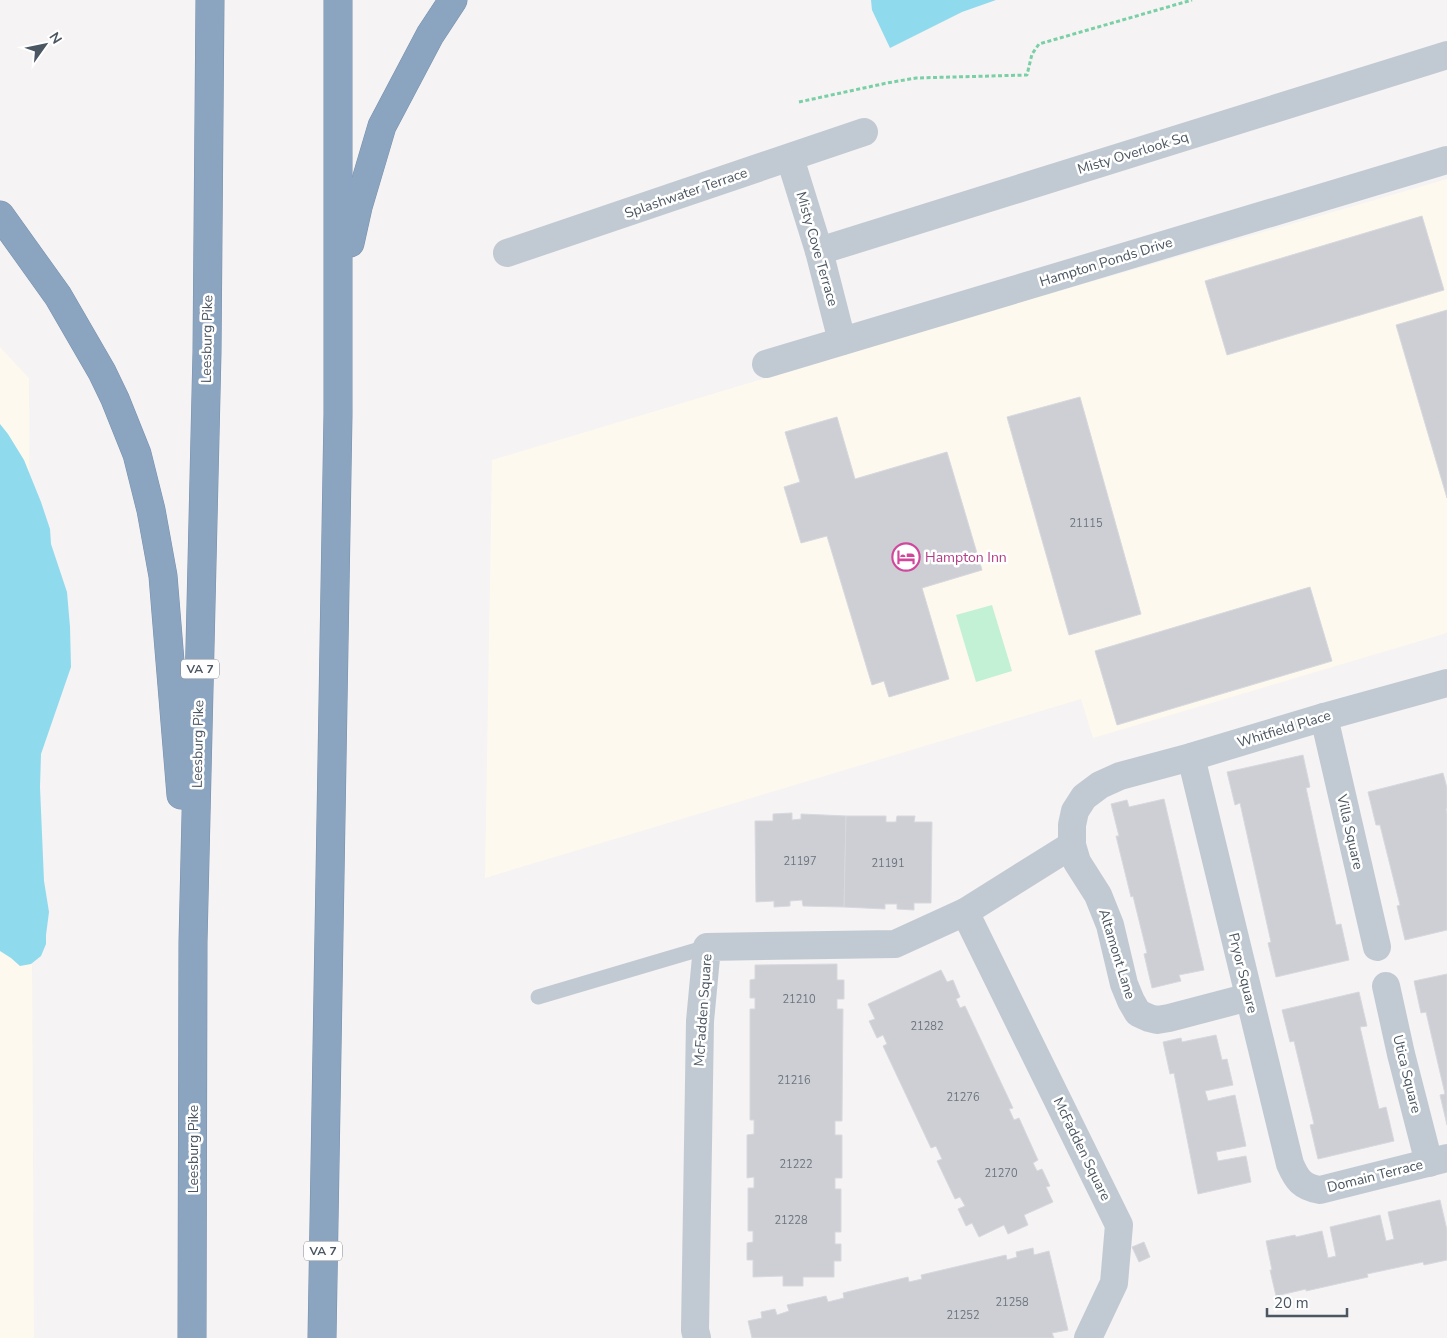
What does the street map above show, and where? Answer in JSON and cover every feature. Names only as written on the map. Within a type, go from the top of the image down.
[{"type":"highway","name":"Leesburg Pike","points":[[192,1338],[193,942],[207,352],[210,0]]},
{"type":"highway","name":"VA 7","points":[[322,1338],[338,414],[338,0]]},
{"type":"highway","points":[[338,414],[339,293],[358,207],[382,126],[430,35],[453,0]]},
{"type":"highway","points":[[0,215],[58,296],[102,372],[119,408],[142,472],[163,576],[193,942]]},
{"type":"street","name":"Misty Overlook Sq","points":[[819,251],[1447,55]]},
{"type":"street","name":"Splashwater Terrace","points":[[507,253],[864,132]]},
{"type":"street","name":"Misty Cove Terrace","points":[[790,158],[819,251],[842,341]]},
{"type":"street","name":"Hampton Ponds Drive","points":[[766,364],[1447,160]]},
{"type":"street","name":"Whitfield Place","points":[[1120,776],[1447,683]]},
{"type":"street","name":"Villa Square","points":[[1324,717],[1377,947]]},
{"type":"street","name":"Pryor Square","points":[[1192,757],[1290,1164],[1295,1176],[1303,1184]]},
{"type":"street","name":"Altamont Lane","points":[[1120,776],[1100,785],[1084,797],[1075,811],[1072,826],[1072,845],[1077,862],[1098,894],[1110,925],[1124,984],[1131,1002],[1138,1013],[1157,1020],[1249,998]]},
{"type":"street","name":"McFadden Square","points":[[697,1338],[695,1330],[700,1021],[707,947],[895,944],[965,912],[1072,845]]},
{"type":"street","name":"McFadden Square","points":[[965,912],[1119,1225],[1114,1283],[1088,1338]]},
{"type":"street","name":"Utica Square","points":[[1386,986],[1401,1054],[1438,1161]]},
{"type":"street","name":"Domain Terrace","points":[[1303,1184],[1320,1190],[1438,1161]]},
{"type":"lane","points":[[538,997],[707,947]]},
{"type":"path","points":[[799,102],[916,78],[1028,75],[1032,54],[1039,44],[1192,0]]},
{"type":"shaded area","points":[[1447,179],[1447,633],[1093,738],[1081,699],[485,878],[492,460],[966,318]]},
{"type":"shaded area","points":[[0,347],[29,378],[34,1338],[0,1338]]},
{"type":"green space","points":[[992,605],[1012,671],[976,682],[956,615]]},
{"type":"water","points":[[871,0],[996,0],[962,12],[890,48],[872,10]]},
{"type":"water","points":[[0,424],[24,460],[41,502],[50,529],[51,544],[67,592],[70,627],[71,667],[41,754],[40,787],[44,881],[49,912],[46,944],[41,956],[31,964],[20,966],[0,951]]},
{"type":"building","points":[[1422,216],[1444,290],[1227,355],[1205,281]]},
{"type":"building","points":[[1447,310],[1447,498],[1396,325]]},
{"type":"building","points":[[1080,397],[1141,614],[1069,635],[1007,417]]},
{"type":"building","name":"Hampton Inn","points":[[837,417],[855,479],[947,452],[982,570],[922,588],[949,679],[889,697],[884,681],[872,685],[827,536],[801,543],[784,487],[800,482],[785,432]]},
{"type":"building","points":[[1310,587],[1332,661],[1117,725],[1095,651]]},
{"type":"building","points":[[1303,755],[1310,787],[1306,788],[1336,925],[1341,924],[1349,960],[1276,977],[1268,943],[1271,942],[1240,803],[1235,805],[1227,772]]},
{"type":"building","points":[[1443,773],[1447,788],[1447,930],[1405,940],[1397,906],[1400,905],[1380,825],[1376,825],[1368,792]]},
{"type":"building","points":[[1164,799],[1204,970],[1179,975],[1181,981],[1152,988],[1144,954],[1147,953],[1116,836],[1119,836],[1111,804],[1127,800],[1129,807]]},
{"type":"building","points":[[792,813],[792,820],[801,819],[801,814],[846,816],[844,907],[803,906],[802,900],[790,901],[790,906],[774,907],[774,901],[756,902],[755,821],[773,821],[773,814]]},
{"type":"building","points":[[846,816],[886,816],[886,822],[896,822],[897,816],[915,816],[914,822],[932,822],[931,903],[914,903],[914,910],[897,909],[897,904],[885,904],[885,909],[844,907]]},
{"type":"building","points":[[837,964],[837,980],[844,980],[844,999],[837,999],[837,1009],[843,1009],[842,1121],[835,1121],[835,1135],[842,1135],[842,1178],[835,1178],[835,1189],[841,1189],[841,1232],[835,1232],[835,1244],[841,1244],[841,1261],[834,1261],[834,1277],[803,1277],[803,1286],[783,1286],[783,1276],[753,1277],[753,1260],[747,1260],[747,1243],[753,1242],[753,1231],[748,1231],[748,1188],[754,1188],[754,1177],[747,1178],[747,1135],[754,1134],[754,1120],[750,1120],[750,1009],[755,1009],[755,998],[750,998],[750,980],[755,979],[755,965]]},
{"type":"building","points":[[941,970],[947,982],[953,980],[960,997],[956,999],[960,1008],[965,1006],[1013,1108],[1009,1109],[1014,1120],[1019,1118],[1038,1160],[1033,1163],[1037,1171],[1042,1169],[1050,1186],[1046,1187],[1053,1202],[1024,1215],[1028,1225],[1008,1234],[1004,1225],[979,1237],[972,1223],[966,1226],[958,1209],[965,1206],[960,1197],[955,1199],[937,1161],[942,1159],[936,1146],[931,1148],[883,1046],[887,1044],[883,1035],[877,1038],[869,1021],[875,1019],[868,1004]]},
{"type":"building","points":[[1447,974],[1447,1125],[1440,1095],[1445,1094],[1426,1012],[1421,1013],[1414,981]]},
{"type":"building","points":[[1359,992],[1367,1026],[1360,1027],[1379,1109],[1386,1107],[1394,1141],[1318,1159],[1310,1125],[1314,1124],[1294,1041],[1290,1042],[1282,1010]]},
{"type":"building","points":[[1216,1035],[1222,1060],[1227,1059],[1233,1085],[1205,1091],[1208,1101],[1235,1095],[1246,1146],[1216,1152],[1218,1161],[1246,1156],[1251,1182],[1198,1194],[1174,1073],[1170,1074],[1163,1042],[1181,1038],[1182,1042]]},
{"type":"building","points":[[1440,1200],[1447,1230],[1447,1260],[1424,1265],[1423,1262],[1367,1274],[1368,1277],[1276,1296],[1266,1241],[1322,1231],[1328,1258],[1336,1256],[1330,1227],[1380,1215],[1386,1241],[1394,1239],[1388,1212]]},
{"type":"building","points":[[1144,1242],[1150,1257],[1139,1262],[1132,1247]]},
{"type":"building","points":[[1033,1248],[1034,1255],[1049,1251],[1068,1330],[1052,1333],[1054,1338],[752,1338],[748,1321],[762,1318],[761,1312],[775,1309],[777,1315],[789,1311],[787,1305],[826,1296],[828,1302],[844,1298],[843,1293],[908,1277],[909,1282],[922,1279],[921,1275],[1006,1255],[1007,1260],[1017,1257],[1016,1252]]},
{"type":"place","name":"Hampton Inn","points":[[906,557]]}]
